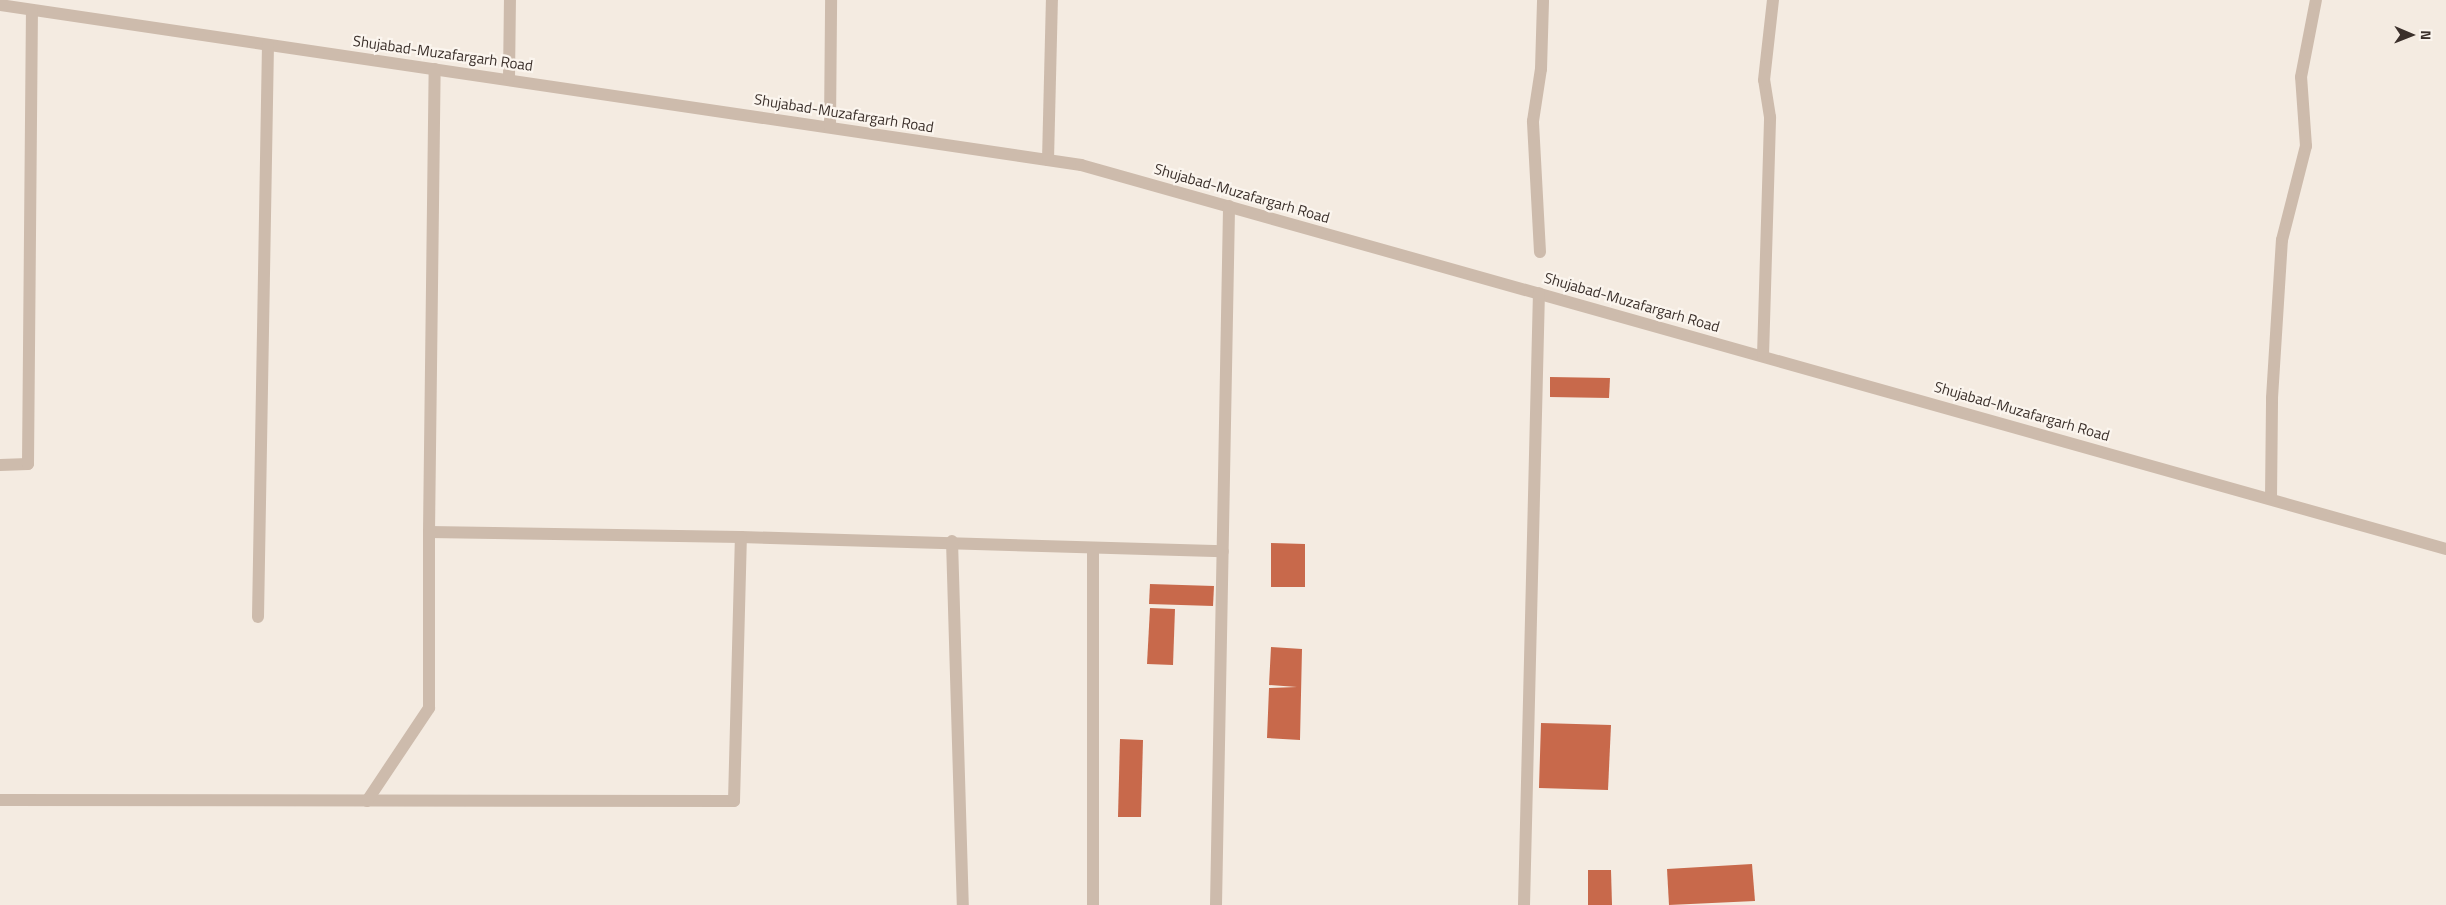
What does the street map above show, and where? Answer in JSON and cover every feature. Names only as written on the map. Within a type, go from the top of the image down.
[{"type":"street","points":[[509,78],[510,0]]},
{"type":"street","points":[[830,127],[831,0]]},
{"type":"street","points":[[1048,160],[1052,0]]},
{"type":"street","points":[[1540,252],[1533,122],[1541,69],[1543,0]]},
{"type":"street","points":[[1763,356],[1770,117],[1764,80],[1773,0]]},
{"type":"street","points":[[2271,498],[2272,398],[2282,240],[2306,146],[2301,77],[2316,0]]},
{"type":"street","name":"Shujabad-Muzafargarh Road","points":[[0,5],[436,70],[509,78],[1081,165],[2271,498],[2446,549]]},
{"type":"street","points":[[0,465],[28,464],[32,10]]},
{"type":"street","points":[[258,617],[268,45]]},
{"type":"street","points":[[367,801],[429,708],[429,532],[436,70]]},
{"type":"street","points":[[1216,905],[1229,206]]},
{"type":"street","points":[[1524,905],[1539,293]]},
{"type":"street","points":[[429,532],[952,541],[1223,552]]},
{"type":"street","points":[[0,800],[734,801],[741,537]]},
{"type":"street","points":[[952,541],[962,905]]},
{"type":"street","points":[[1092,905],[1093,548]]},
{"type":"building","points":[[1550,377],[1610,378],[1609,398],[1550,397]]},
{"type":"building","points":[[1271,543],[1305,544],[1305,587],[1271,587]]},
{"type":"building","points":[[1150,584],[1214,586],[1213,606],[1149,604]]},
{"type":"building","points":[[1150,608],[1175,609],[1173,665],[1147,664]]},
{"type":"building","points":[[1271,647],[1302,649],[1300,740],[1267,738],[1269,688],[1297,687],[1269,685]]},
{"type":"building","points":[[1541,723],[1611,725],[1608,790],[1539,788]]},
{"type":"building","points":[[1120,739],[1143,740],[1141,817],[1118,817]]},
{"type":"building","points":[[1752,864],[1755,901],[1669,905],[1667,869]]},
{"type":"building","points":[[1588,870],[1611,870],[1612,905],[1588,905]]}]
